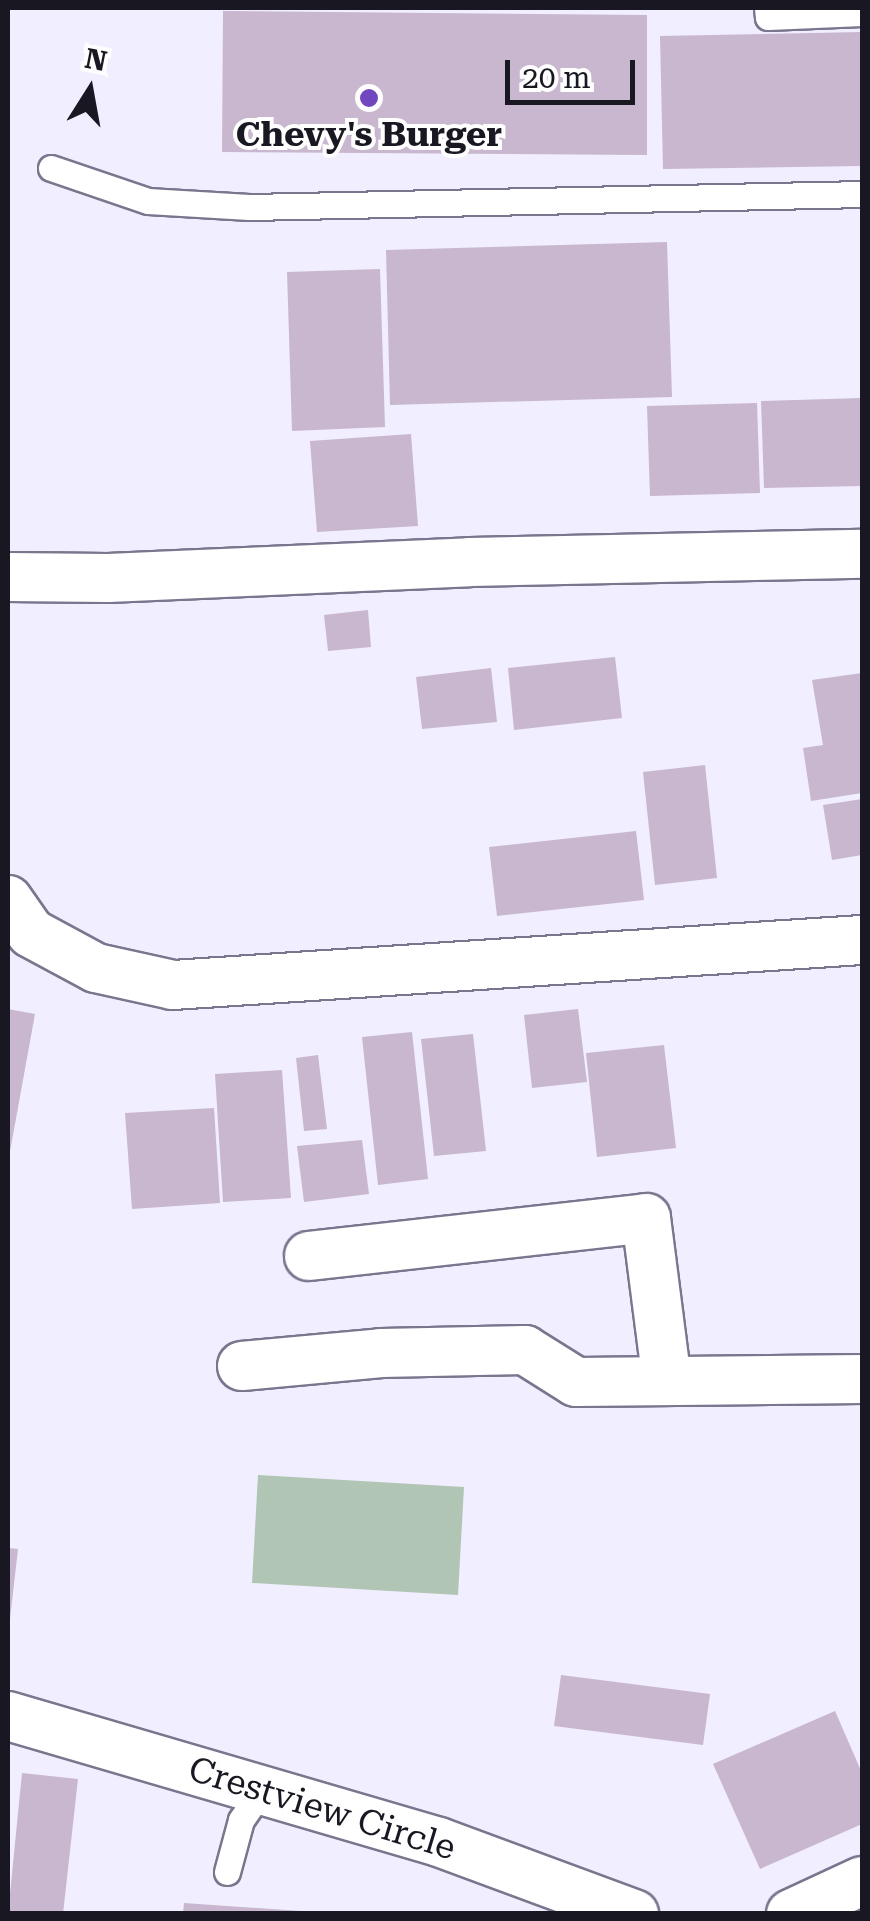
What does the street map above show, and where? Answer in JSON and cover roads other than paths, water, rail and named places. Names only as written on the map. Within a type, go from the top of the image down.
[{"type":"street","points":[[8,576],[108,578],[470,562],[862,554]]},
{"type":"street","points":[[8,900],[32,934],[96,968],[173,985],[862,940]]},
{"type":"street","points":[[310,1256],[646,1218],[667,1381]]},
{"type":"street","points":[[242,1366],[381,1354],[525,1350],[576,1382],[862,1379]]},
{"type":"street","name":"Crestview Circle","points":[[8,1716],[439,1842],[634,1914]]},
{"type":"street","points":[[791,1914],[862,1881]]},
{"type":"lane","points":[[767,8],[768,17],[862,14]]},
{"type":"lane","points":[[50,168],[148,201],[249,207],[862,194]]},
{"type":"lane","points":[[227,1872],[242,1820],[262,1790]]},
{"type":"place","name":"Chevy's Burger","points":[[369,98]]}]
